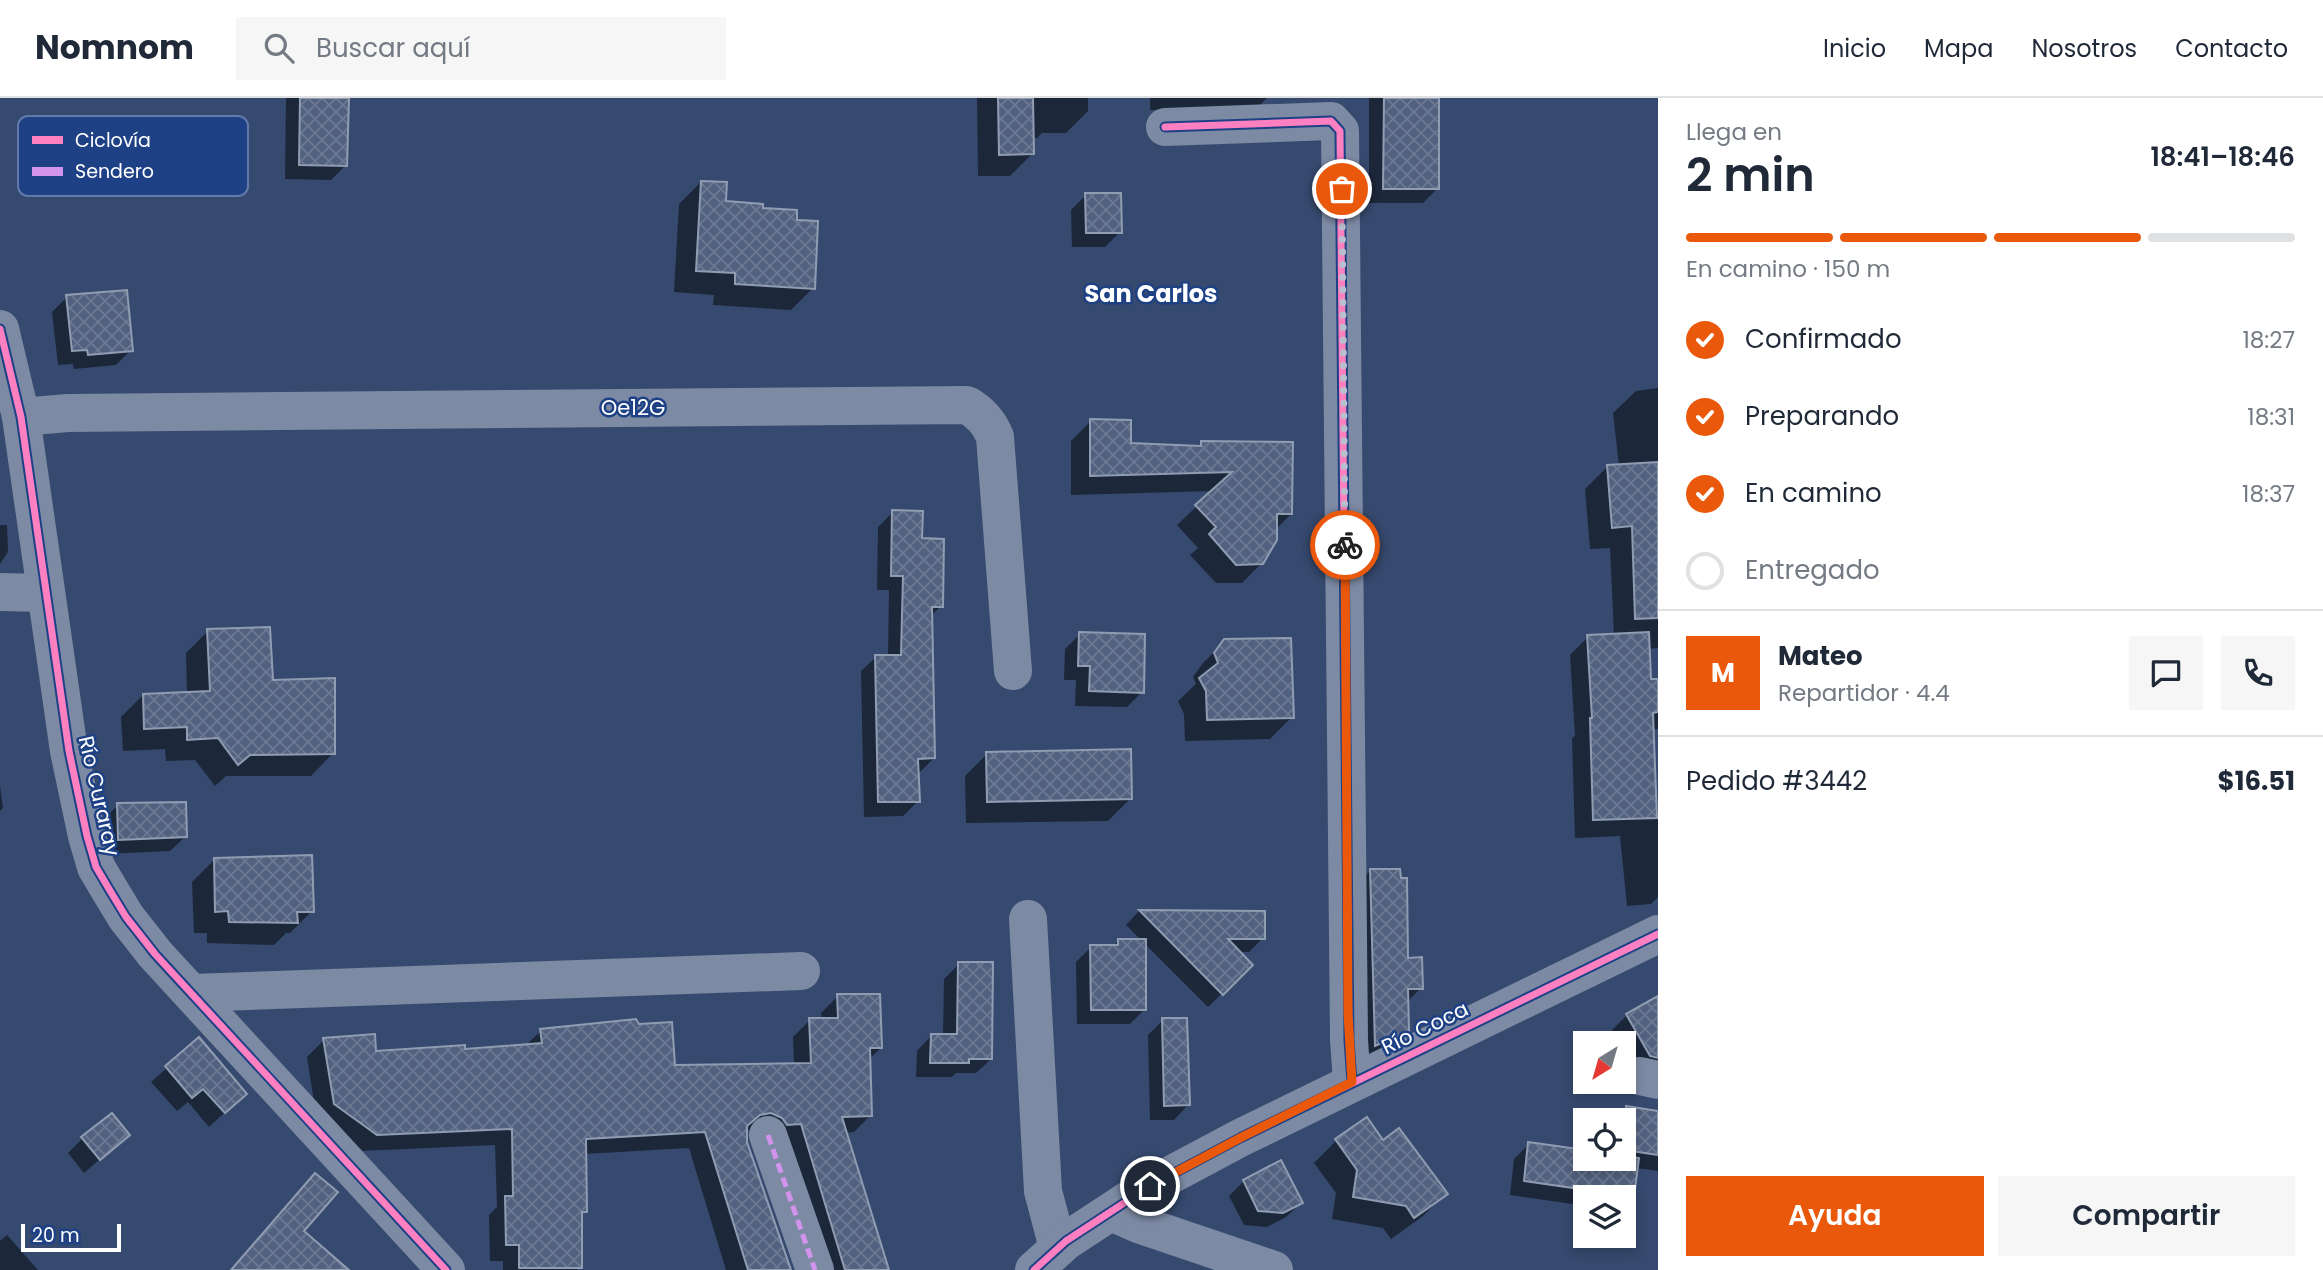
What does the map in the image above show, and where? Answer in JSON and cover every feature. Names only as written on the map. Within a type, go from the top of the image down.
[{"type":"street","points":[[1165,127],[1331,121],[1340,131],[1348,1012],[1352,1082]]},
{"type":"street","name":"Río Curaray","points":[[0,329],[21,417],[69,751],[86,836],[96,867],[126,917],[155,954],[446,1270]]},
{"type":"street","name":"Oe12G","points":[[21,417],[81,413],[967,405],[978,411],[990,425],[995,437],[1013,671]]},
{"type":"street","points":[[0,592],[46,593]]},
{"type":"street","points":[[1028,919],[1046,1259]]},
{"type":"street","name":"Río Coca","points":[[1046,1259],[1150,1186],[1240,1138],[1658,934]]},
{"type":"street","points":[[192,993],[801,971]]},
{"type":"street","points":[[768,1135],[815,1270]]},
{"type":"street","points":[[1111,1212],[1138,1224],[1273,1270]]},
{"type":"building","points":[[300,98],[349,98],[347,166],[299,165]]},
{"type":"building","points":[[998,98],[1033,98],[1034,154],[999,155]]},
{"type":"building","points":[[1384,98],[1439,98],[1439,189],[1383,189]]},
{"type":"building","points":[[701,181],[727,182],[726,201],[763,204],[763,208],[797,210],[797,220],[818,221],[815,289],[735,284],[735,273],[696,271]]},
{"type":"building","points":[[1085,193],[1121,193],[1122,233],[1086,233]]},
{"type":"building","points":[[127,290],[133,351],[88,355],[87,350],[72,351],[66,295]]},
{"type":"building","points":[[1090,419],[1131,420],[1131,443],[1201,446],[1201,441],[1293,442],[1292,514],[1277,514],[1277,540],[1263,564],[1236,565],[1209,534],[1216,527],[1195,505],[1232,472],[1090,476]]},
{"type":"building","points":[[1658,462],[1658,618],[1635,619],[1632,526],[1612,528],[1607,465]]},
{"type":"building","points":[[892,510],[923,511],[922,538],[944,539],[943,607],[932,607],[935,758],[918,759],[920,802],[878,802],[875,655],[901,655],[903,576],[891,576]]},
{"type":"building","points":[[270,627],[273,680],[335,678],[335,754],[250,755],[238,765],[218,738],[187,740],[187,727],[144,729],[143,694],[210,691],[207,629]]},
{"type":"building","points":[[1079,632],[1145,634],[1144,693],[1089,691],[1090,666],[1078,666]]},
{"type":"building","points":[[1649,632],[1651,679],[1658,679],[1658,712],[1653,713],[1657,818],[1593,820],[1592,718],[1587,635]]},
{"type":"building","points":[[1291,638],[1294,718],[1207,720],[1206,691],[1199,678],[1218,663],[1214,653],[1224,639]]},
{"type":"building","points":[[1131,749],[1132,799],[987,802],[986,752]]},
{"type":"building","points":[[186,802],[187,837],[118,840],[117,803]]},
{"type":"building","points":[[312,855],[314,912],[297,912],[298,923],[229,922],[228,911],[215,912],[214,858]]},
{"type":"building","points":[[1370,869],[1400,869],[1401,878],[1407,878],[1408,958],[1422,957],[1423,989],[1408,989],[1409,1031],[1375,1046]]},
{"type":"building","points":[[1139,910],[1265,911],[1265,939],[1228,939],[1253,965],[1223,995]]},
{"type":"building","points":[[1118,939],[1146,939],[1146,1010],[1091,1010],[1090,945],[1118,945]]},
{"type":"building","points":[[958,962],[993,962],[992,1059],[969,1059],[969,1063],[930,1063],[931,1034],[957,1034]]},
{"type":"building","points":[[837,994],[880,994],[882,1048],[870,1048],[872,1116],[842,1117],[889,1270],[845,1270],[801,1124],[787,1125],[782,1118],[771,1113],[760,1115],[747,1126],[747,1142],[791,1270],[748,1270],[705,1132],[586,1139],[587,1212],[582,1212],[582,1268],[519,1268],[519,1245],[506,1245],[505,1196],[513,1196],[512,1129],[377,1135],[334,1104],[323,1038],[375,1034],[376,1051],[465,1045],[465,1049],[542,1043],[540,1029],[636,1019],[639,1024],[672,1022],[675,1065],[811,1063],[809,1018],[838,1018]]},
{"type":"building","points":[[1658,996],[1658,1058],[1650,1056],[1626,1014]]},
{"type":"building","points":[[1162,1018],[1187,1018],[1190,1105],[1164,1106]]},
{"type":"building","points":[[199,1037],[247,1094],[225,1113],[203,1089],[192,1098],[165,1066]]},
{"type":"building","points":[[1626,1106],[1658,1111],[1658,1155],[1636,1152],[1636,1108]]},
{"type":"building","points":[[112,1113],[130,1135],[100,1160],[81,1137]]},
{"type":"building","points":[[1367,1117],[1383,1140],[1399,1128],[1448,1194],[1414,1218],[1406,1206],[1353,1197],[1357,1170],[1335,1139]]},
{"type":"building","points":[[1528,1142],[1573,1148],[1573,1171],[1636,1171],[1636,1158],[1639,1158],[1636,1185],[1573,1185],[1573,1188],[1524,1181]]},
{"type":"building","points":[[1281,1160],[1303,1203],[1283,1213],[1258,1211],[1243,1180]]},
{"type":"building","points":[[315,1173],[338,1192],[304,1231],[349,1270],[231,1270]]},
{"type":"marked path","points":[[768,1135],[815,1270]]},
{"type":"cycle path","points":[[1165,127],[1331,121],[1340,131],[1349,1040],[1352,1082]]},
{"type":"cycle path","points":[[0,329],[21,417],[69,751],[96,867],[126,917],[155,954],[446,1270]]},
{"type":"cycle path","points":[[1034,1270],[1066,1241],[1150,1186],[1240,1138],[1658,934]]},
{"type":"way so far","points":[[1342,189],[1345,545]]},
{"type":"district","name":"San Carlos","points":[[1151,294]]},
{"type":"route","points":[[1150,1186],[1352,1082],[1348,1013],[1345,545]]}]
